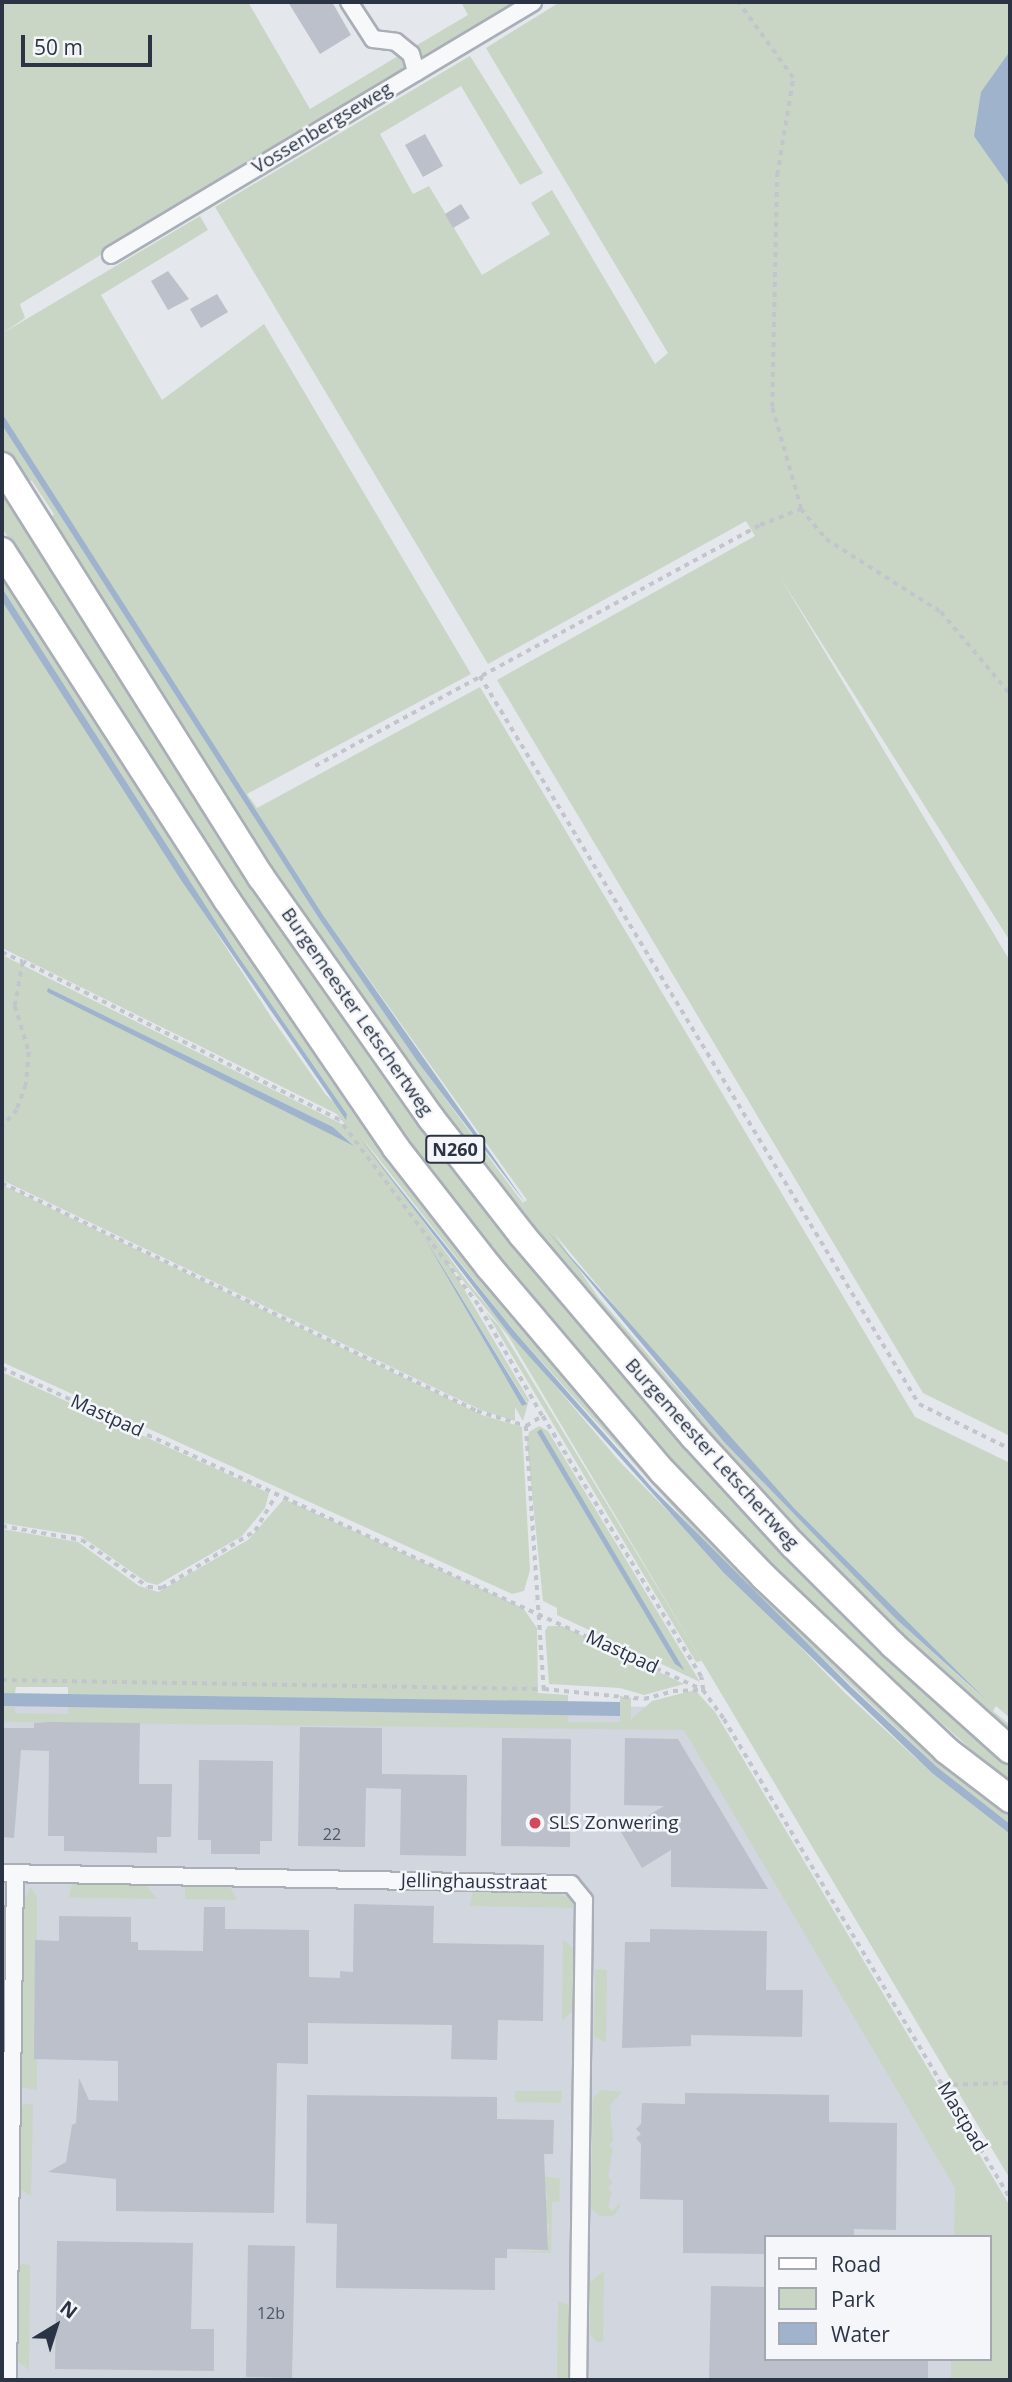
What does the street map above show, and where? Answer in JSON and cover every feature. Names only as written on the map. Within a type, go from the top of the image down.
[{"type":"main road","name":"Burgemeester Letschertweg","points":[[2,466],[261,877],[431,1118],[522,1236],[694,1437],[793,1545],[932,1682],[1010,1750]]},
{"type":"main road","name":"N260","points":[[2,551],[227,900],[396,1148],[489,1267],[663,1472],[764,1577],[946,1750],[1010,1799]]},
{"type":"street","points":[[349,2],[373,39],[396,42],[411,54],[416,72]]},
{"type":"street","name":"Vossenbergseweg","points":[[111,255],[533,2]]},
{"type":"street","points":[[8,1873],[8,2380]]},
{"type":"street","name":"Jellinghausstraat","points":[[8,1873],[570,1884],[584,1900],[579,2380]]},
{"type":"path","points":[[737,2],[793,78],[777,175],[772,407],[801,509],[826,539],[941,612],[1010,694]]},
{"type":"path","points":[[315,766],[760,525],[801,509]]},
{"type":"path","points":[[480,676],[919,1404],[1010,1449]]},
{"type":"path","points":[[2,952],[339,1120],[478,1305],[542,1416],[701,1677],[703,1690],[673,1691],[644,1699],[544,1689],[2,1680]]},
{"type":"path","points":[[2,1127],[17,1110],[26,1085],[29,1052],[15,1006],[23,962]]},
{"type":"path","points":[[2,1182],[477,1411],[526,1426],[542,1416]]},
{"type":"path","name":"Mastpad","points":[[2,1368],[703,1690],[724,1719],[1010,2198]]},
{"type":"path","points":[[526,1426],[544,1689]]},
{"type":"path","points":[[2,1526],[82,1540],[148,1587],[162,1588],[255,1531],[277,1493]]},
{"type":"path","points":[[943,2085],[1010,2083]]},
{"type":"shaded area","points":[[2,1703],[685,1707],[964,2188],[963,2235],[764,2235],[764,2361],[960,2361],[959,2380],[2,2380]]},
{"type":"green space","points":[[2,2],[248,2],[310,109],[403,53],[411,67],[20,304],[25,318],[3,333],[200,216],[208,230],[101,295],[162,400],[264,324],[471,674],[247,794],[257,808],[480,687],[915,1417],[1010,1463],[1010,1718],[996,1706],[993,1711],[1010,1725],[1010,1732],[996,1730],[834,1576],[513,1212],[307,926],[50,519],[54,514],[32,481],[20,478],[2,450],[2,425],[318,917],[417,1061],[523,1203],[527,1200],[323,915],[2,413]],"holes":[[[554,1233],[672,1375],[794,1508],[985,1700],[896,1619],[724,1442],[598,1297]]]},
{"type":"green space","points":[[461,2],[521,2],[420,61],[412,48],[468,15]]},
{"type":"green space","points":[[560,2],[1010,2],[1010,941],[780,577],[1010,961],[1010,1436],[923,1393],[497,680],[755,536],[746,521],[488,664],[215,207],[470,56],[543,173],[520,185],[461,86],[380,134],[413,194],[429,186],[482,275],[550,234],[531,203],[552,190],[655,364],[668,353],[486,48]]},
{"type":"green space","points":[[2,485],[517,1248],[700,1463],[876,1644],[1010,1767],[1010,1784],[827,1621],[724,1518],[567,1344],[416,1154],[318,1018],[2,528]]},
{"type":"green space","points":[[2,564],[543,1345],[1010,1809],[1010,1824],[937,1767],[729,1569],[514,1331],[360,1135],[468,1283],[620,1462],[845,1693],[932,1773],[1010,1834],[1010,2179],[509,1337],[448,1262],[529,1400],[523,1421],[515,1407],[515,1421],[481,1410],[2,1180],[2,955],[346,1126],[337,1114],[2,948],[2,601],[273,1020],[326,1095],[347,1114],[236,953],[2,588]],"holes":[[[48,988],[333,1127],[353,1145],[176,1055]],[[421,1232],[527,1403],[526,1404],[522,1406]]]},
{"type":"green space","points":[[2,1185],[482,1415],[522,1427],[530,1570],[524,1591],[512,1594],[2,1362]]},
{"type":"green space","points":[[486,1312],[499,1326],[702,1661],[696,1662]]},
{"type":"green space","points":[[2,1372],[269,1493],[265,1508],[242,1536],[157,1585],[146,1582],[81,1536],[2,1523]]},
{"type":"green space","points":[[539,1426],[548,1431],[700,1682],[557,1615],[557,1608],[543,1601],[527,1443],[529,1432]]},
{"type":"green space","points":[[284,1499],[523,1608],[537,1628],[538,1693],[568,1695],[568,1702],[68,1694],[68,1687],[16,1687],[15,1693],[2,1693],[2,1529],[78,1542],[139,1586],[158,1592],[248,1540]]},
{"type":"green space","points":[[548,1626],[562,1626],[684,1684],[644,1695],[620,1688],[549,1684],[545,1631]]},
{"type":"green space","points":[[695,1690],[715,1712],[1010,2206],[1010,2380],[951,2380],[951,2361],[991,2361],[991,2235],[954,2235],[955,2188],[684,1730],[2,1722],[2,1706],[15,1707],[15,1713],[68,1714],[68,1707],[418,1711],[568,1715],[568,1722],[620,1722],[620,1696],[631,1698],[631,1719],[652,1701]]},
{"type":"green space","points":[[72,1884],[146,1885],[157,1899],[60,1897],[69,1897]]},
{"type":"green space","points":[[185,1886],[230,1887],[237,1900],[185,1899]]},
{"type":"green space","points":[[31,1887],[37,1897],[37,2090],[20,2087],[23,1902]]},
{"type":"green space","points":[[473,1890],[552,1891],[569,1898],[575,1908],[470,1906]]},
{"type":"green space","points":[[563,1939],[576,1951],[576,2007],[562,2021]]},
{"type":"green space","points":[[595,1969],[607,1970],[606,2043],[594,2036]]},
{"type":"green space","points":[[601,2090],[622,2092],[610,2105],[613,2141],[609,2145],[613,2149],[608,2177],[613,2182],[608,2188],[612,2192],[608,2207],[612,2211],[620,2203],[620,2208],[613,2216],[600,2216],[591,2209],[593,2098]]},
{"type":"green space","points":[[515,2091],[562,2091],[561,2103],[515,2102]]},
{"type":"green space","points":[[24,2104],[33,2104],[31,2196],[18,2188],[20,2109]]},
{"type":"green space","points":[[543,2176],[560,2179],[559,2202],[552,2202],[551,2253],[507,2252],[548,2250],[549,2223],[536,2223],[536,2199],[548,2199]]},
{"type":"green space","points":[[22,2264],[30,2265],[29,2370],[16,2360],[17,2268]]},
{"type":"green space","points":[[604,2271],[603,2342],[597,2342],[590,2334],[590,2282]]},
{"type":"green space","points":[[558,2301],[571,2306],[570,2380],[557,2380]]},
{"type":"water","points":[[1010,51],[1010,187],[974,136],[981,92]]},
{"type":"water","points":[[2,413],[323,915],[527,1205],[417,1061],[318,917],[2,425]]},
{"type":"water","points":[[2,588],[236,953],[347,1114],[346,1120],[181,880],[2,601]]},
{"type":"water","points":[[48,988],[333,1127],[354,1146],[47,992]]},
{"type":"water","points":[[358,1136],[514,1331],[653,1489],[851,1687],[937,1767],[1010,1824],[1010,1834],[932,1773],[724,1573],[511,1336]]},
{"type":"water","points":[[545,1228],[794,1508],[986,1700],[896,1619],[724,1442]]},
{"type":"water","points":[[421,1232],[527,1404],[522,1406]]},
{"type":"water","points":[[541,1429],[684,1670],[675,1664],[537,1432]]},
{"type":"water","points":[[2,1693],[620,1702],[620,1716],[2,1706]]},
{"type":"building","points":[[288,2],[332,2],[351,35],[320,54]]},
{"type":"building","points":[[425,134],[443,166],[423,177],[405,145]]},
{"type":"building","points":[[461,204],[470,218],[453,228],[445,214]]},
{"type":"building","points":[[168,271],[189,299],[168,310],[151,281]]},
{"type":"building","points":[[217,294],[228,312],[201,328],[190,309]]},
{"type":"building","points":[[34,1723],[140,1723],[139,1784],[172,1784],[171,1837],[157,1837],[157,1853],[64,1851],[64,1836],[48,1836],[49,1751],[21,1750],[14,1838],[2,1837],[2,1728],[34,1728]]},
{"type":"building","points":[[300,1727],[382,1728],[382,1774],[467,1775],[466,1856],[400,1855],[401,1789],[366,1788],[365,1847],[298,1846]]},
{"type":"building","points":[[502,1738],[571,1739],[570,1847],[501,1846]]},
{"type":"building","points":[[625,1738],[678,1739],[768,1889],[671,1887],[671,1850],[642,1868],[621,1832],[664,1806],[624,1805]]},
{"type":"building","points":[[199,1760],[273,1761],[272,1841],[260,1841],[260,1854],[211,1854],[211,1840],[198,1840]]},
{"type":"building","points":[[354,1904],[434,1906],[433,1943],[544,1945],[543,2021],[498,2020],[497,2060],[451,2059],[452,2025],[308,2023],[308,2064],[277,2063],[274,2213],[116,2211],[116,2179],[48,2172],[66,2162],[72,2125],[76,2123],[79,2078],[89,2100],[118,2101],[118,2061],[34,2059],[35,1940],[59,1941],[59,1916],[131,1917],[131,1942],[138,1942],[138,1950],[203,1951],[204,1907],[225,1907],[225,1929],[309,1930],[309,1977],[340,1978],[340,1971],[353,1972]]},
{"type":"building","points":[[650,1929],[767,1931],[766,1990],[803,1990],[802,2037],[691,2035],[691,2046],[622,2048],[625,1942],[650,1942]]},
{"type":"building","points":[[685,2093],[829,2095],[829,2122],[897,2123],[896,2230],[854,2229],[854,2235],[764,2235],[764,2254],[683,2253],[683,2200],[640,2199],[641,2144],[636,2138],[641,2134],[636,2129],[641,2124],[642,2103],[685,2104]]},
{"type":"building","points":[[307,2095],[497,2097],[497,2119],[554,2120],[553,2154],[544,2154],[548,2250],[507,2249],[507,2258],[495,2258],[495,2290],[336,2288],[337,2224],[306,2223]]},
{"type":"building","points":[[57,2241],[193,2243],[191,2329],[214,2329],[214,2371],[55,2369]]},
{"type":"building","points":[[248,2245],[295,2246],[292,2378],[246,2377]]},
{"type":"building","points":[[711,2286],[764,2287],[764,2361],[928,2361],[928,2380],[709,2380]]},
{"type":"place","name":"SLS Zonwering","points":[[535,1823]]}]
